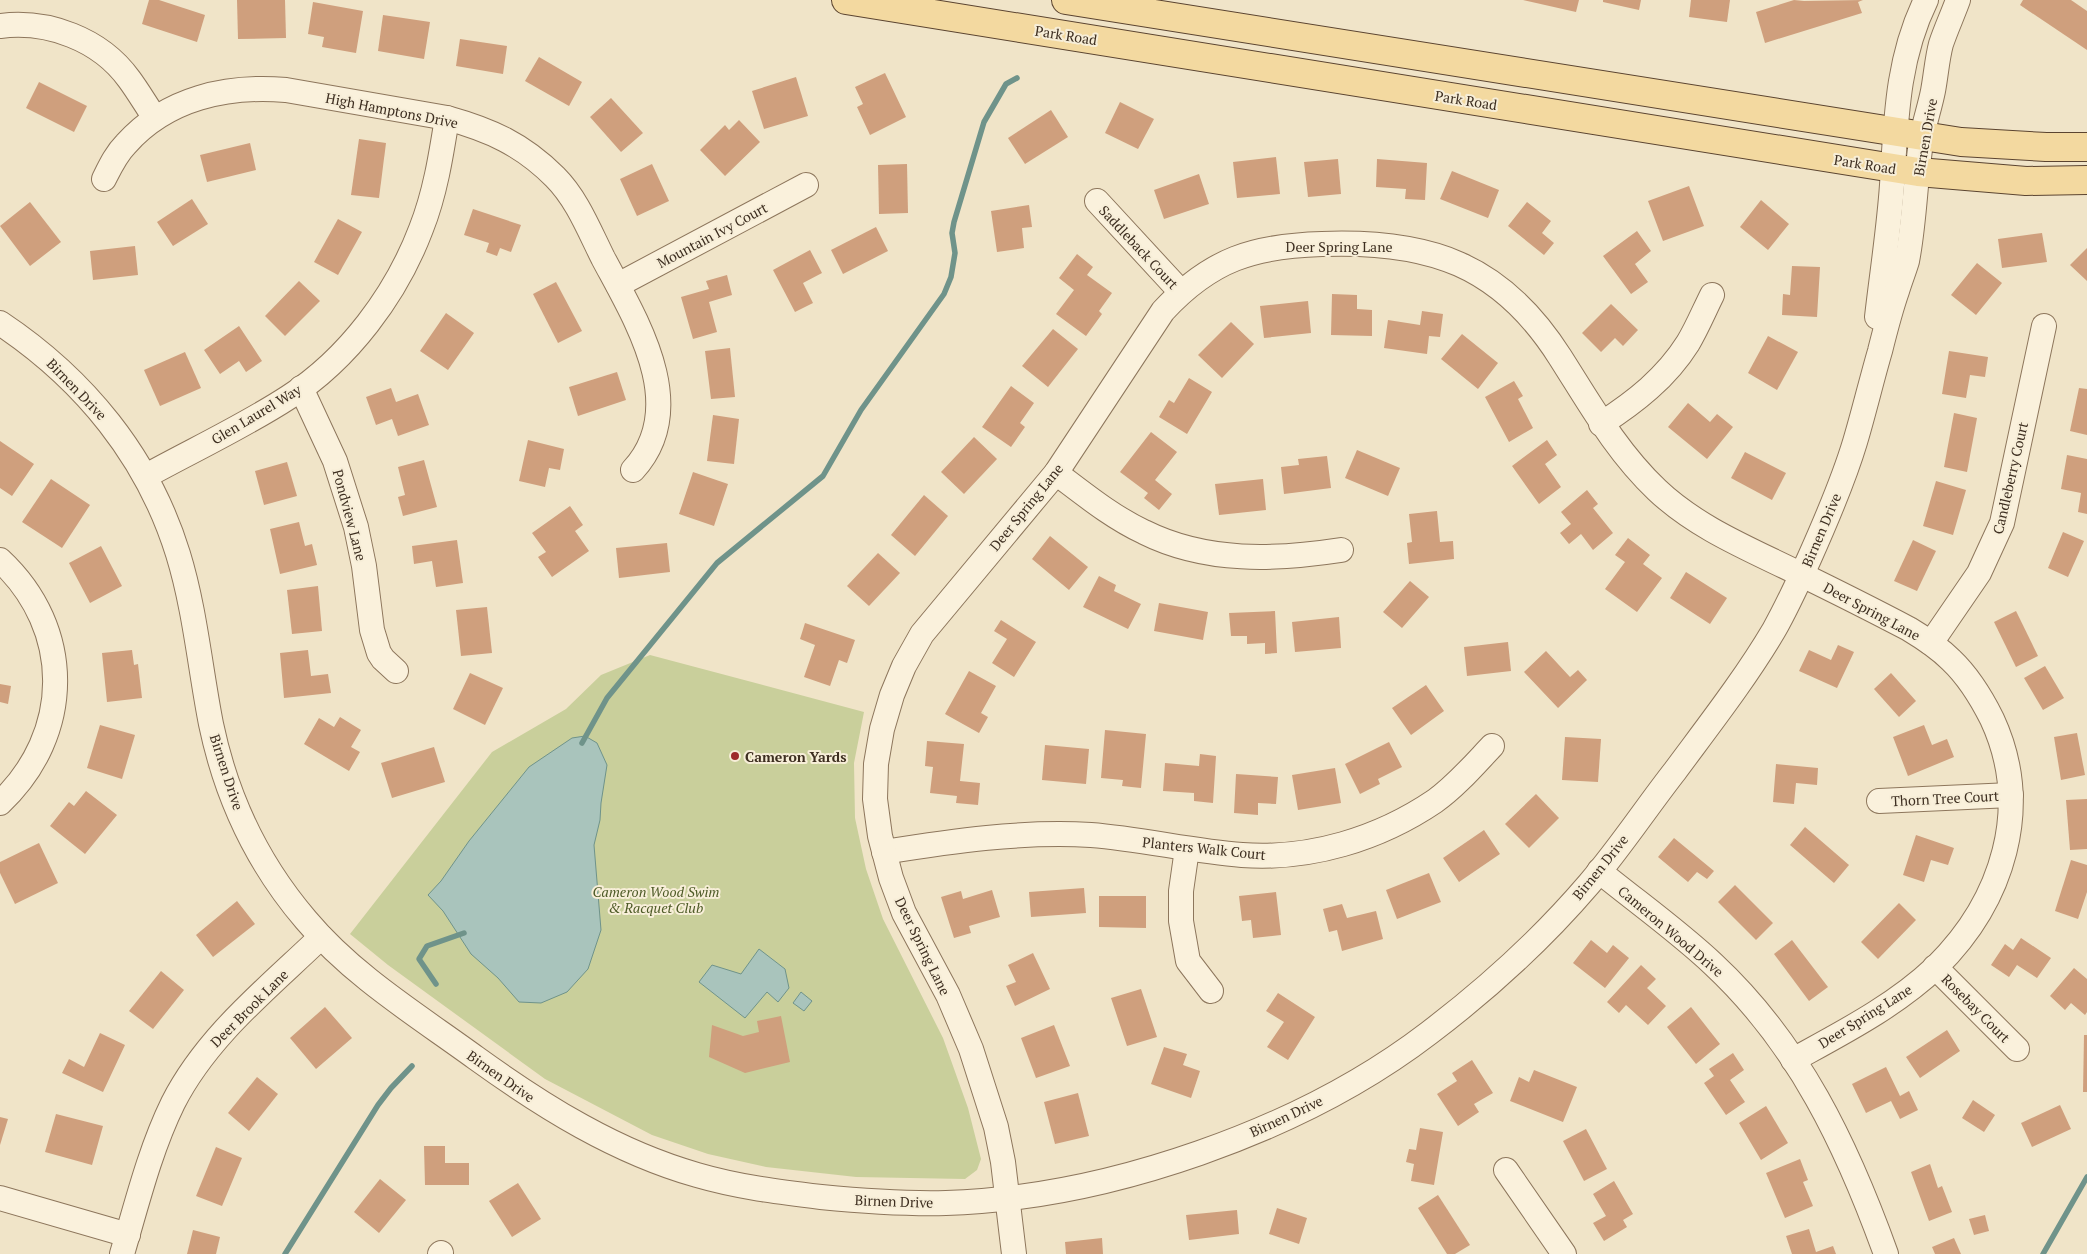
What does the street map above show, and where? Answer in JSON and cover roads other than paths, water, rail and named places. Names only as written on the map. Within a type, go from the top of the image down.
[{"type":"main road","name":"Park Road","points":[[846,0],[1905,170],[2026,181],[2087,180]]},
{"type":"main road","points":[[1066,0],[1894,131],[1989,144],[2087,147]]},
{"type":"street","name":"Birnen Drive","points":[[1905,170],[1894,131],[1907,45],[1926,0]]},
{"type":"street","name":"Birnen Drive","points":[[0,323],[30,342],[82,389],[104,414],[146,476],[171,532],[180,560],[213,732],[235,803],[254,844],[276,882],[304,918],[340,956],[374,984],[529,1096],[577,1124],[644,1156],[693,1174],[768,1191],[856,1200],[939,1203],[1008,1198],[1121,1176],[1185,1158],[1259,1130],[1348,1085],[1404,1051],[1464,1005],[1534,942],[1590,883],[1731,694],[1771,636],[1830,513],[1853,449],[1868,391],[1889,210],[1922,135],[1932,95],[1941,45],[1958,0]]},
{"type":"street","points":[[0,26],[31,25],[59,31],[79,38],[97,49],[129,78],[155,118]]},
{"type":"street","name":"High Hamptons Drive","points":[[104,180],[125,144],[155,118],[176,106],[210,94],[259,88],[286,90],[447,118],[470,124],[504,138],[525,151],[556,178],[577,206],[618,285],[650,354],[657,384],[659,402],[658,424],[651,444],[633,470]]},
{"type":"street","name":"Glen Laurel Way","points":[[146,476],[256,416],[301,388],[350,344],[376,312],[401,273],[421,230],[440,160],[447,118]]},
{"type":"street","name":"Mountain Ivy Court","points":[[618,285],[806,185]]},
{"type":"street","name":"Saddleback Court","points":[[1097,201],[1181,292]]},
{"type":"street","name":"Deer Spring Lane","points":[[1014,1254],[1008,1198],[996,1127],[982,1076],[948,995],[904,913],[884,852],[875,799],[876,764],[882,729],[904,666],[933,620],[1056,473],[1163,311],[1181,292],[1211,270],[1240,256],[1286,245],[1376,244],[1419,250],[1485,277],[1511,298],[1549,340],[1601,424],[1626,458],[1658,490],[1686,513],[1723,537],[1802,574],[1909,629],[1931,643],[1951,660],[1972,685],[1983,701],[1998,732],[2007,764],[2011,795],[2009,830],[1997,877],[1986,902],[1966,933],[1935,967],[1914,986],[1860,1022],[1793,1060]]},
{"type":"street","points":[[1601,424],[1628,407],[1667,371],[1688,343],[1712,295]]},
{"type":"street","name":"Candleberry Court","points":[[1931,643],[1979,574],[2002,523],[2044,326]]},
{"type":"street","name":"Pondview Lane","points":[[301,388],[335,461],[356,527],[364,566],[372,630],[379,653],[383,660],[396,671]]},
{"type":"street","points":[[1056,473],[1107,511],[1143,532],[1177,545],[1218,554],[1261,558],[1297,557],[1341,550]]},
{"type":"street","points":[[0,560],[14,573],[30,594],[43,618],[51,642],[55,664],[55,691],[51,718],[42,746],[32,765],[15,788],[0,803]]},
{"type":"street","name":"Planters Walk Court","points":[[884,852],[966,839],[1027,834],[1113,837],[1187,849],[1267,856],[1304,853],[1386,830],[1436,800],[1492,746]]},
{"type":"street","name":"Thorn Tree Court","points":[[1879,801],[2011,795]]},
{"type":"street","points":[[1187,849],[1181,891],[1181,921],[1185,945],[1190,966],[1211,991]]},
{"type":"street","name":"Cameron Wood Drive","points":[[1599,871],[1713,964],[1746,998],[1793,1060],[1813,1089],[1841,1142],[1866,1199],[1886,1254]]},
{"type":"street","name":"Deer Brook Lane","points":[[125,1244],[156,1142],[184,1085],[208,1050],[236,1017],[322,937]]},
{"type":"street","name":"Rosebay Court","points":[[1935,967],[2017,1049]]},
{"type":"street","points":[[1506,1170],[1564,1254]]},
{"type":"street","points":[[0,1198],[125,1244]]},
{"type":"water","points":[[585,736],[597,743],[607,765],[600,820],[594,845],[601,930],[588,969],[567,992],[541,1003],[519,1002],[498,978],[471,954],[443,911],[428,895],[441,881],[469,841],[529,767],[572,738]]},
{"type":"water","points":[[759,949],[785,969],[789,988],[778,1002],[767,992],[745,1018],[699,982],[712,965],[741,974]]},
{"type":"water","points":[[801,992],[812,1001],[804,1011],[793,1003]]},
{"type":"waterway","points":[[582,743],[607,698],[717,563],[823,476],[861,410],[944,294],[951,277],[955,253],[952,233],[954,222],[984,122],[1006,84],[1017,78]]},
{"type":"waterway","points":[[436,984],[419,959],[427,946],[464,933]]},
{"type":"waterway","points":[[285,1254],[378,1105],[412,1066]]},
{"type":"waterway","points":[[2043,1254],[2087,1177]]},
{"type":"place","name":"Cameron Yards","points":[[735,756]]},
{"type":"park label","name":"Cameron Wood Swim & Racquet Club","points":[[656,900]]}]
